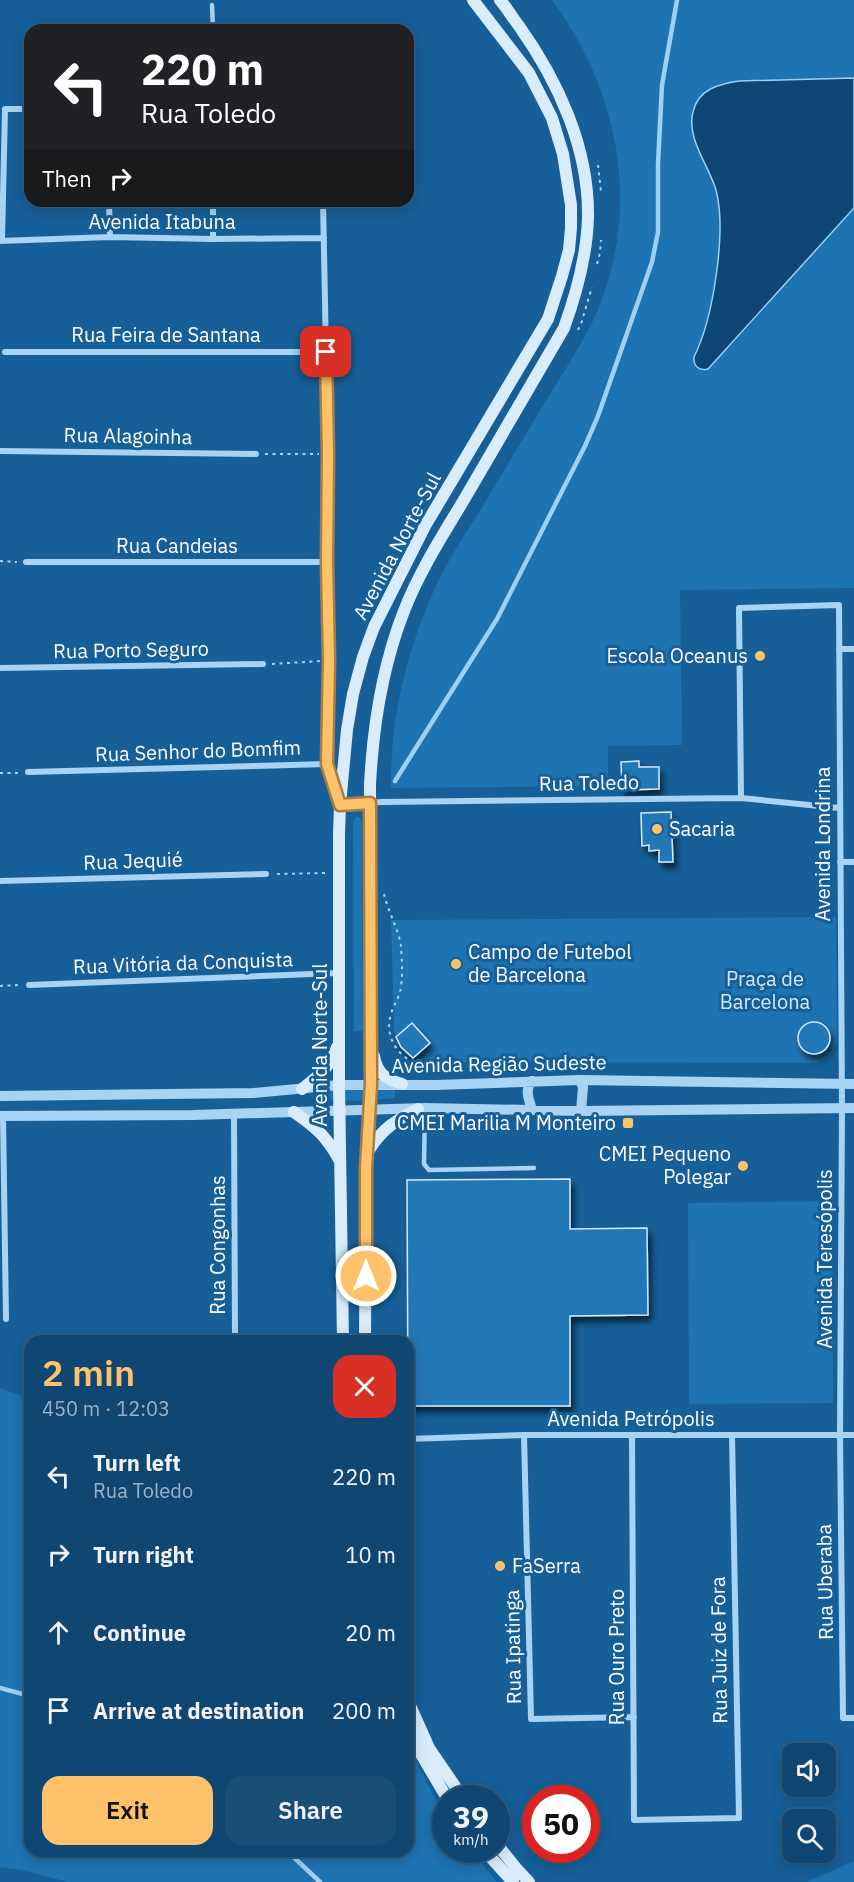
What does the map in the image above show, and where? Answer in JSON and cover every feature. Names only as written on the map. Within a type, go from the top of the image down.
[{"type":"main road","name":"Avenida Norte-Sul","points":[[343,1335],[339,1085],[340,805],[353,694],[374,627],[425,526],[548,319],[569,250],[571,205],[563,154],[552,118],[529,73],[473,0]]},
{"type":"main road","name":"Avenida Norte-Sul","points":[[365,1335],[367,1154],[371,1084],[370,803],[372,755],[386,665],[404,610],[432,552],[564,328],[573,302],[586,247],[588,216],[586,184],[581,156],[572,128],[550,75],[500,0]]},
{"type":"main road","points":[[302,1089],[321,1075],[334,1056],[339,1040]]},
{"type":"main road","points":[[371,1043],[375,1065],[381,1075],[402,1084]]},
{"type":"main road","points":[[367,1154],[378,1136],[394,1121],[422,1108]]},
{"type":"main road","points":[[294,1112],[328,1140],[340,1162]]},
{"type":"main road","points":[[414,1714],[429,1748],[454,1785]]},
{"type":"main road","points":[[414,1742],[439,1785]]},
{"type":"main road","points":[[510,1861],[529,1882]]},
{"type":"main road","points":[[496,1863],[513,1882]]},
{"type":"street","points":[[1,242],[3,110],[24,109]]},
{"type":"street","points":[[109,207],[110,237]]},
{"type":"street","points":[[213,207],[213,239]]},
{"type":"street","points":[[323,207],[328,454],[327,764]]},
{"type":"street","name":"Avenida Itabuna","points":[[1,242],[110,237],[324,238]]},
{"type":"street","name":"Rua Feira de Santana","points":[[5,352],[326,352]]},
{"type":"street","name":"Rua Alagoinha","points":[[0,452],[256,454]]},
{"type":"street","name":"Rua Candeias","points":[[26,562],[327,562]]},
{"type":"street","name":"Avenida Londrina","points":[[741,798],[739,608],[839,605],[840,1084]]},
{"type":"street","points":[[839,649],[854,649]]},
{"type":"street","name":"Rua Porto Seguro","points":[[0,668],[263,664]]},
{"type":"street","name":"Rua Senhor do Bomfim","points":[[28,772],[327,764],[340,805]]},
{"type":"street","name":"Rua Toledo","points":[[340,805],[741,798],[839,808]]},
{"type":"street","points":[[840,862],[854,862]]},
{"type":"street","name":"Rua Jequié","points":[[0,881],[266,874]]},
{"type":"street","name":"Rua Vitória da Conquista","points":[[29,985],[339,973]]},
{"type":"street","points":[[580,1080],[583,1087],[581,1111]]},
{"type":"street","name":"Avenida Região Sudeste","points":[[0,1096],[253,1093],[339,1085],[436,1085],[580,1080],[854,1084]]},
{"type":"street","points":[[532,1081],[527,1086],[532,1110]]},
{"type":"street","name":"Avenida Teresópolis","points":[[840,1084],[842,1108],[840,1435]]},
{"type":"street","points":[[6,1319],[2,1116],[234,1114],[422,1108],[581,1111],[854,1108]]},
{"type":"street","name":"Rua Congonhas","points":[[234,1114],[235,1335]]},
{"type":"street","name":"Avenida Petrópolis","points":[[414,1439],[524,1435],[854,1435]]},
{"type":"street","name":"Rua Ipatinga","points":[[524,1435],[531,1719],[633,1717]]},
{"type":"street","name":"Rua Ouro Preto","points":[[632,1435],[634,1820],[693,1820]]},
{"type":"street","name":"Rua Juiz de Fora","points":[[693,1820],[739,1818],[732,1435]]},
{"type":"street","name":"Rua Uberaba","points":[[840,1435],[843,1718],[854,1718]]},
{"type":"lane","points":[[212,5],[213,24]]},
{"type":"lane","points":[[422,1108],[424,1164],[429,1170],[534,1168]]},
{"type":"path","points":[[596,159],[601,197]]},
{"type":"path","points":[[595,270],[601,241]]},
{"type":"path","points":[[576,334],[582,324],[593,280]]},
{"type":"path","points":[[256,454],[328,454]]},
{"type":"path","points":[[0,561],[26,562]]},
{"type":"path","points":[[263,664],[329,661]]},
{"type":"path","points":[[0,773],[28,772]]},
{"type":"path","points":[[266,874],[340,872]]},
{"type":"path","points":[[384,890],[400,945],[401,986],[390,1016],[390,1033],[401,1054],[419,1064]]},
{"type":"path","points":[[0,986],[29,985]]},
{"type":"green space","points":[[552,0],[854,0],[854,78],[727,82],[709,89],[700,98],[694,109],[692,128],[714,183],[721,218],[719,259],[706,324],[694,358],[695,365],[728,349],[854,208],[854,588],[680,590],[682,745],[608,746],[608,786],[391,788],[391,762],[397,710],[409,659],[426,610],[451,557],[589,329],[606,288],[616,245],[620,202],[618,160],[609,118],[595,77],[576,37]]},
{"type":"green space","points":[[356,817],[360,817],[362,821],[363,1031],[354,1031],[353,821]]},
{"type":"green space","name":"Praça de Barcelona","points":[[836,917],[837,1039],[832,1054],[817,1063],[427,1062],[415,1058],[406,1051],[394,1030],[391,920]]},
{"type":"green space","points":[[395,1084],[395,1098],[361,1101],[327,1100],[327,1085]]},
{"type":"green space","points":[[833,1201],[833,1403],[689,1404],[688,1203]]},
{"type":"green space","points":[[0,1388],[24,1397],[24,1857],[414,1857],[414,1758],[432,1792],[432,1863],[482,1863],[497,1882],[68,1882],[22,1870],[0,1867]]},
{"type":"green space","points":[[854,1861],[854,1882],[807,1882]]},
{"type":"shaded area","points":[[854,78],[854,208],[708,369],[700,369],[696,366],[694,357],[701,341],[712,299],[720,228],[716,190],[695,142],[693,132],[693,112],[699,98],[710,89],[739,81]]},
{"type":"building","points":[[639,761],[639,767],[659,767],[659,789],[622,790],[621,762]]},
{"type":"building","name":"Sacaria","points":[[671,812],[673,862],[659,862],[659,850],[649,851],[649,845],[642,846],[641,813]]},
{"type":"building","points":[[814,1022],[826,1026],[830,1038],[826,1050],[814,1054],[802,1050],[798,1038],[802,1026]]},
{"type":"building","points":[[412,1023],[430,1043],[413,1058],[401,1047],[396,1037]]},
{"type":"building","points":[[570,1179],[570,1229],[647,1228],[648,1315],[570,1316],[570,1406],[414,1406],[414,1335],[408,1335],[407,1180]]},
{"type":"waterway","points":[[395,781],[497,619],[598,416],[652,262],[658,232],[658,164],[662,85],[677,0]]},
{"type":"waterway","points":[[0,1688],[24,1694]]},
{"type":"waterway","points":[[293,1857],[320,1882]]},
{"type":"place","name":"Escola Oceanus","points":[[760,656]]},
{"type":"place","name":"Sacaria","points":[[657,829]]},
{"type":"place","name":"Campo de Futebol de Barcelona","points":[[456,964]]},
{"type":"place","name":"CMEI Marilia M Monteiro","points":[[628,1123]]},
{"type":"place","name":"CMEI Pequeno Polegar","points":[[743,1166]]},
{"type":"place","name":"FaSerra","points":[[500,1566]]},
{"type":"route","points":[[326,352],[329,661],[327,764],[340,805],[370,803],[371,1084],[366,1168],[366,1276]]}]
